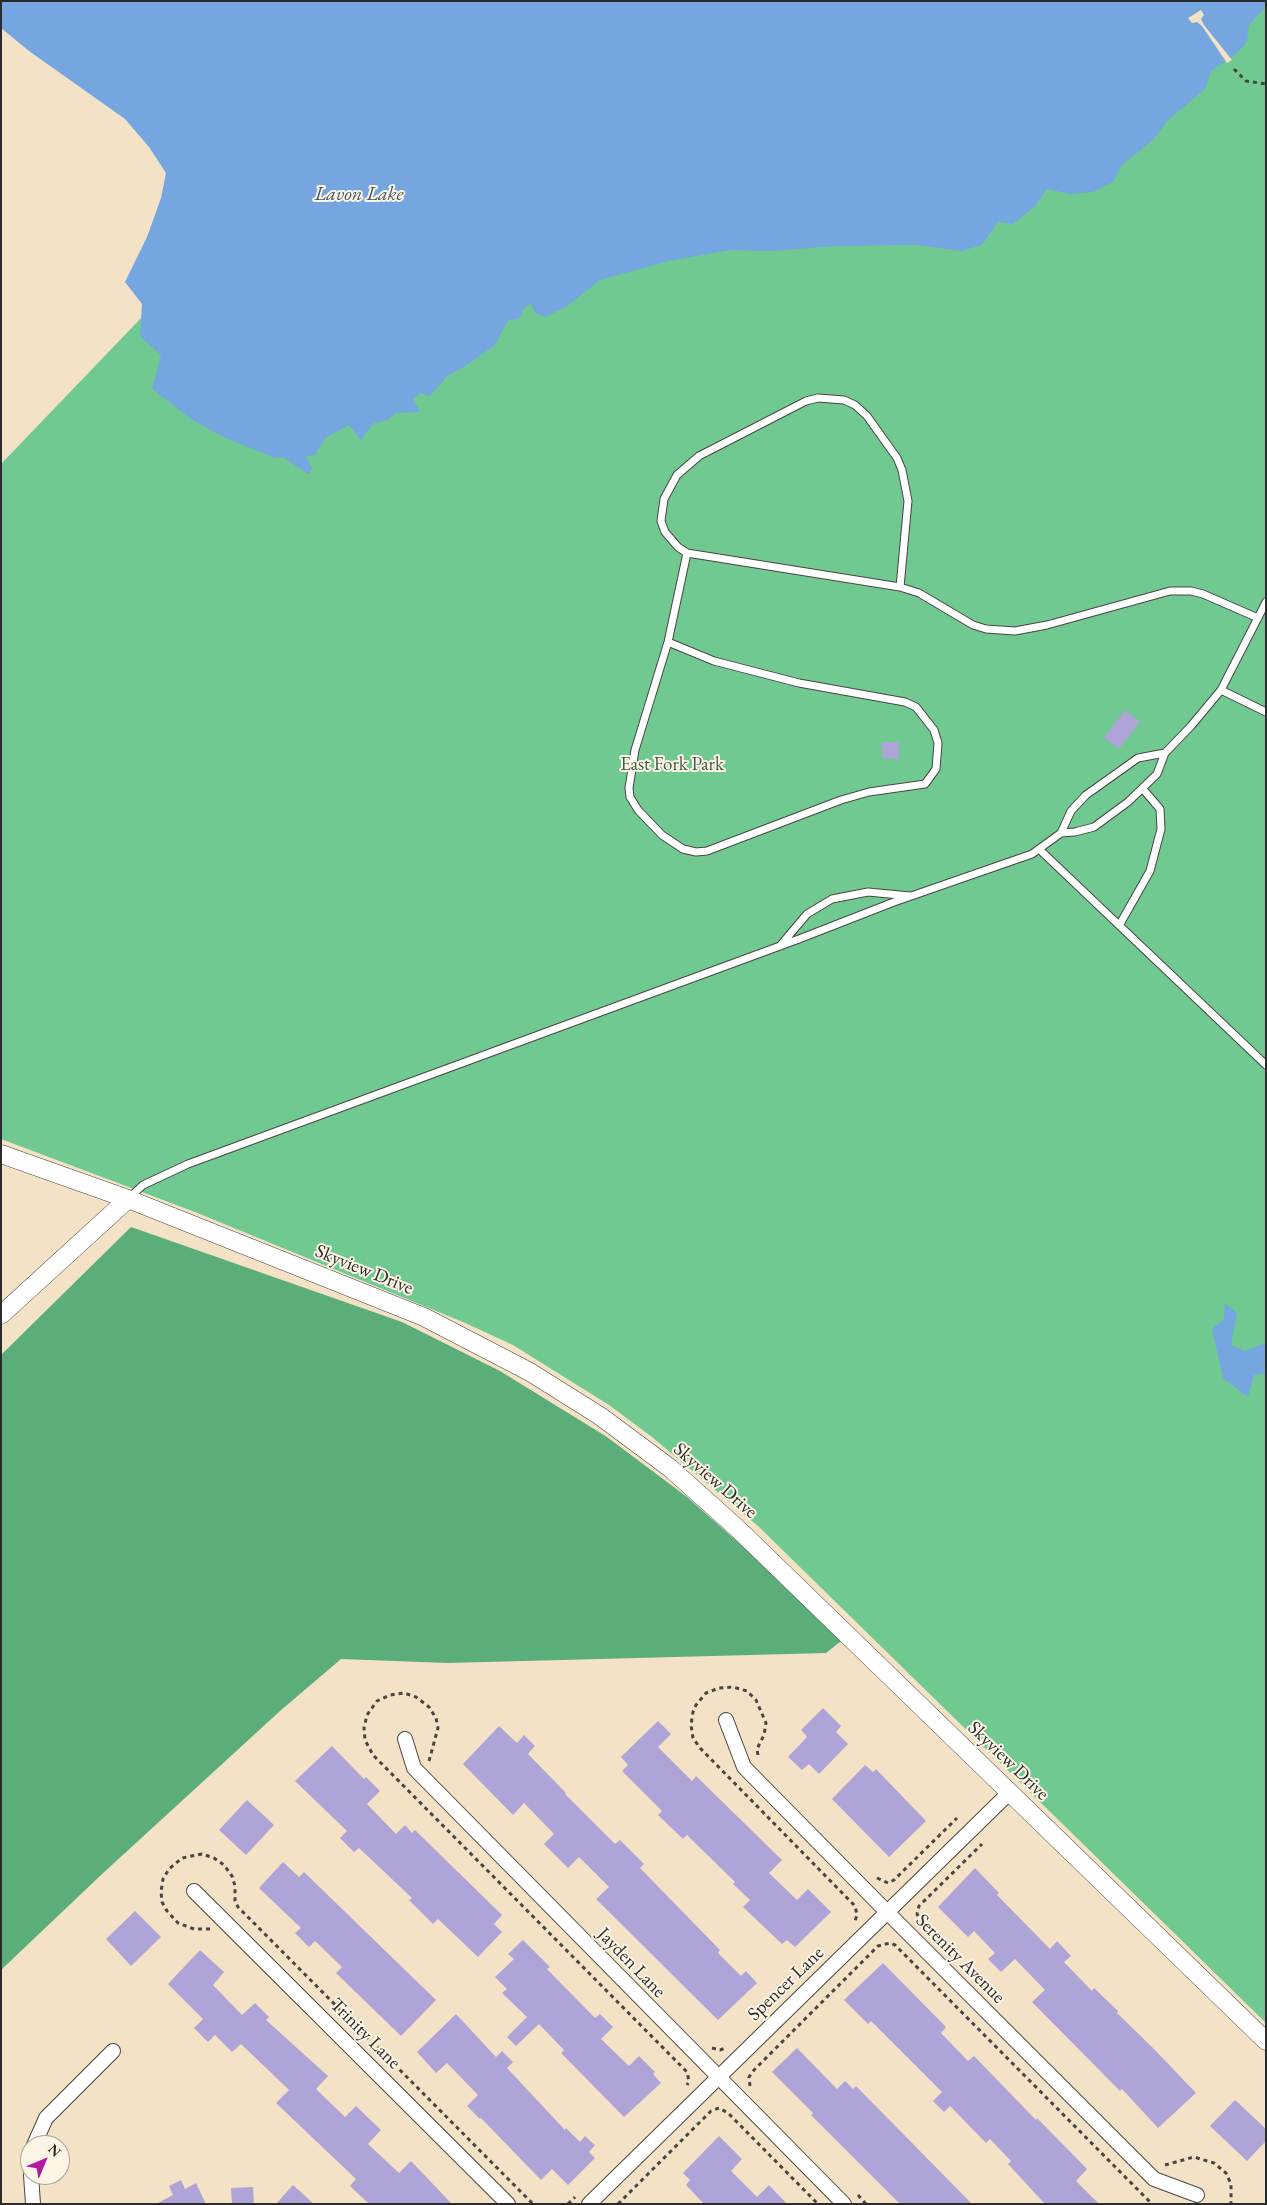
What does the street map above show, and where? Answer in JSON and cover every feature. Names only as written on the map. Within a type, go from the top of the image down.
[{"type":"street","name":"Skyview Drive","points":[[1,1154],[128,1199],[424,1317],[522,1367],[564,1392],[636,1442],[703,1496],[1266,2041]]},
{"type":"street","points":[[1,1315],[128,1199]]},
{"type":"street","name":"Serenity Avenue","points":[[726,1720],[744,1767],[887,1912],[1154,2179],[1198,2195]]},
{"type":"street","name":"Jayden Lane","points":[[405,1739],[414,1768],[844,2204]]},
{"type":"street","name":"Spencer Lane","points":[[589,2204],[1010,1792]]},
{"type":"street","name":"Trinity Lane","points":[[194,1891],[508,2204]]},
{"type":"street","points":[[38,2135],[46,2118],[113,2051]]},
{"type":"street","points":[[32,2185],[33,2204]]},
{"type":"lane","points":[[900,587],[908,501],[902,470],[897,458],[867,416],[855,405],[844,400],[818,398],[796,406],[699,456],[677,475],[664,499],[661,521],[670,540],[687,553],[900,587],[919,593],[973,625],[1000,630],[1015,630],[1048,625],[1170,591],[1191,591],[1203,594],[1258,618]]},
{"type":"lane","points":[[668,642],[714,661],[799,684],[905,702],[916,707],[934,730],[938,743],[936,769],[925,784],[856,795],[819,807],[707,851],[683,850],[662,835],[638,810],[630,797],[629,788],[636,750],[668,642],[687,553]]},
{"type":"lane","points":[[1061,832],[1075,832],[1094,827],[1143,789],[1157,774],[1165,753],[1221,690],[1266,602]]},
{"type":"lane","points":[[1221,690],[1266,712]]},
{"type":"lane","points":[[128,1199],[150,1182],[188,1164],[1040,850],[1061,832],[1071,812],[1086,795],[1138,758],[1165,753]]},
{"type":"lane","points":[[1120,924],[1150,871],[1155,858],[1161,829],[1160,809],[1143,789]]},
{"type":"lane","points":[[1040,850],[1120,924],[1266,1065]]},
{"type":"lane","points":[[780,946],[807,914],[832,900],[868,892],[913,896]]},
{"type":"path","points":[[1234,69],[1246,81],[1266,84]]},
{"type":"path","points":[[759,1758],[757,1749],[764,1735],[766,1723],[756,1700],[746,1692],[733,1687],[719,1688],[706,1693],[696,1704],[693,1712],[691,1725],[693,1738],[700,1748],[855,1906],[857,1915],[854,1922]]},
{"type":"path","points":[[430,1764],[430,1753],[437,1739],[438,1728],[436,1718],[429,1707],[416,1696],[404,1693],[390,1695],[378,1701],[369,1711],[364,1728],[365,1740],[373,1755],[687,2072],[689,2081],[686,2088]]},
{"type":"path","points":[[871,1872],[881,1881],[892,1882],[957,1818]]},
{"type":"path","points":[[929,1930],[919,1918],[919,1906],[982,1844]]},
{"type":"path","points":[[752,2088],[749,2077],[754,2070],[878,1946],[890,1942],[1152,2204]]},
{"type":"path","points":[[711,2047],[720,2050],[727,2047]]},
{"type":"path","points":[[618,2204],[716,2108],[723,2109],[728,2113],[818,2204]]},
{"type":"path","points":[[1160,2162],[1168,2166],[1180,2160],[1194,2157],[1214,2163],[1226,2173],[1231,2184],[1231,2204]]},
{"type":"path","points":[[568,2204],[582,2190]]},
{"type":"path","points":[[853,2190],[866,2204]]},
{"type":"green space","name":"East Fork Park","points":[[1266,1],[1266,2023],[758,1526],[652,1437],[609,1405],[513,1345],[463,1322],[195,1212],[1,1139],[1,464],[192,265]]},
{"type":"green space","points":[[131,1227],[402,1322],[500,1371],[607,1437],[687,1497],[750,1553],[841,1641],[826,1653],[448,1663],[341,1659],[280,1711],[101,1875],[1,1970],[1,1355]]},
{"type":"water","name":"Lavon Lake","points":[[1,1],[1266,1],[1266,6],[1249,25],[1247,42],[1236,54],[1211,71],[1205,89],[1168,120],[1153,140],[1122,165],[1113,182],[1093,192],[1070,194],[1047,189],[1036,205],[1013,224],[998,222],[982,245],[961,251],[918,245],[836,246],[771,251],[730,250],[669,261],[600,280],[566,307],[545,317],[535,313],[531,304],[524,308],[519,319],[508,320],[495,345],[464,367],[447,376],[430,396],[420,393],[413,399],[420,412],[395,413],[388,420],[374,423],[361,440],[349,425],[325,438],[315,455],[306,456],[312,469],[308,474],[283,457],[276,458],[225,438],[191,419],[152,389],[161,355],[140,336],[142,304],[125,282],[147,237],[161,198],[166,173],[149,147],[125,119],[29,51],[1,28]]},
{"type":"water","points":[[1225,1303],[1237,1313],[1231,1345],[1245,1351],[1266,1343],[1266,1373],[1254,1375],[1248,1397],[1223,1378],[1212,1329],[1224,1319]]},
{"type":"pier","points":[[1201,10],[1204,15],[1201,19],[1204,25],[1232,60],[1227,63],[1202,26],[1197,22],[1192,23],[1188,18]]},
{"type":"building","points":[[1125,710],[1140,722],[1119,749],[1104,738]]},
{"type":"building","points":[[882,742],[899,742],[899,759],[882,758]]},
{"type":"building","points":[[823,1708],[841,1726],[836,1732],[848,1744],[819,1774],[809,1764],[802,1770],[788,1757],[807,1737],[801,1730]]},
{"type":"building","points":[[658,1721],[671,1734],[658,1747],[692,1781],[696,1776],[782,1860],[769,1873],[797,1900],[808,1889],[831,1912],[795,1947],[787,1940],[782,1944],[743,1907],[750,1900],[733,1884],[735,1882],[687,1835],[683,1839],[658,1815],[662,1811],[622,1771],[628,1765],[621,1757]]},
{"type":"building","points":[[499,1726],[517,1743],[524,1735],[535,1746],[528,1754],[565,1794],[615,1844],[620,1840],[644,1864],[640,1868],[720,1950],[718,1953],[741,1976],[746,1971],[757,1983],[718,2020],[596,1899],[609,1887],[579,1857],[568,1868],[544,1844],[554,1834],[524,1803],[513,1815],[463,1764]]},
{"type":"building","points":[[332,1746],[364,1779],[366,1777],[380,1791],[367,1804],[396,1834],[405,1825],[412,1833],[415,1830],[502,1915],[494,1924],[502,1932],[478,1957],[438,1919],[433,1924],[409,1900],[412,1898],[359,1848],[354,1852],[340,1838],[347,1831],[295,1781]]},
{"type":"building","points":[[865,1765],[873,1772],[876,1769],[926,1821],[889,1857],[832,1799]]},
{"type":"building","points":[[247,1800],[274,1825],[246,1855],[219,1830]]},
{"type":"building","points":[[283,1862],[299,1877],[304,1872],[436,2000],[401,2036],[336,1973],[342,1967],[315,1941],[309,1947],[295,1933],[301,1928],[259,1888]]},
{"type":"building","points":[[975,1868],[999,1893],[997,1895],[1050,1949],[1057,1941],[1071,1956],[1064,1962],[1092,1991],[1094,1988],[1118,2011],[1117,2013],[1196,2093],[1158,2128],[1122,2089],[1120,2091],[1032,2002],[1045,1990],[1015,1959],[1001,1972],[988,1959],[995,1953],[974,1931],[968,1937],[938,1907]]},
{"type":"building","points":[[135,1911],[161,1937],[131,1966],[106,1939]]},
{"type":"building","points":[[523,1940],[550,1967],[547,1969],[595,2018],[600,2014],[613,2027],[601,2039],[629,2066],[639,2056],[655,2072],[653,2074],[661,2083],[624,2117],[561,2053],[564,2050],[539,2024],[516,2046],[507,2037],[527,2017],[502,1993],[507,1989],[495,1977],[514,1959],[508,1954]]},
{"type":"building","points":[[200,1950],[224,1972],[213,1985],[242,2015],[255,2003],[269,2017],[266,2020],[328,2076],[316,2089],[345,2117],[356,2106],[381,2130],[368,2144],[399,2173],[411,2161],[452,2204],[369,2204],[350,2186],[356,2179],[276,2103],[289,2090],[241,2044],[232,2052],[215,2035],[208,2042],[194,2028],[203,2019],[168,1984]]},
{"type":"building","points":[[883,1963],[946,2027],[941,2033],[968,2061],[974,2056],[1087,2169],[1076,2181],[1099,2204],[1045,2204],[1008,2164],[1011,2161],[990,2139],[986,2143],[950,2106],[944,2112],[933,2101],[942,2092],[871,2021],[868,2024],[844,2000]]},
{"type":"building","points":[[456,2014],[496,2057],[502,2051],[513,2062],[507,2068],[565,2130],[566,2128],[580,2142],[585,2136],[595,2145],[589,2152],[595,2158],[568,2185],[552,2169],[541,2180],[467,2106],[478,2095],[447,2063],[436,2073],[417,2052]]},
{"type":"building","points":[[797,2048],[837,2089],[845,2081],[853,2089],[856,2086],[972,2204],[900,2204],[811,2115],[813,2113],[772,2072]]},
{"type":"building","points":[[1235,2100],[1266,2129],[1266,2141],[1247,2161],[1210,2126]]},
{"type":"building","points":[[719,2136],[742,2159],[731,2171],[757,2197],[769,2185],[787,2204],[704,2204],[686,2185],[690,2180],[683,2173]]},
{"type":"building","points":[[181,2180],[185,2189],[196,2183],[206,2204],[156,2204],[173,2195],[169,2186]]},
{"type":"building","points":[[293,2185],[314,2204],[276,2204]]},
{"type":"building","points":[[253,2187],[254,2204],[232,2204],[231,2188]]}]
